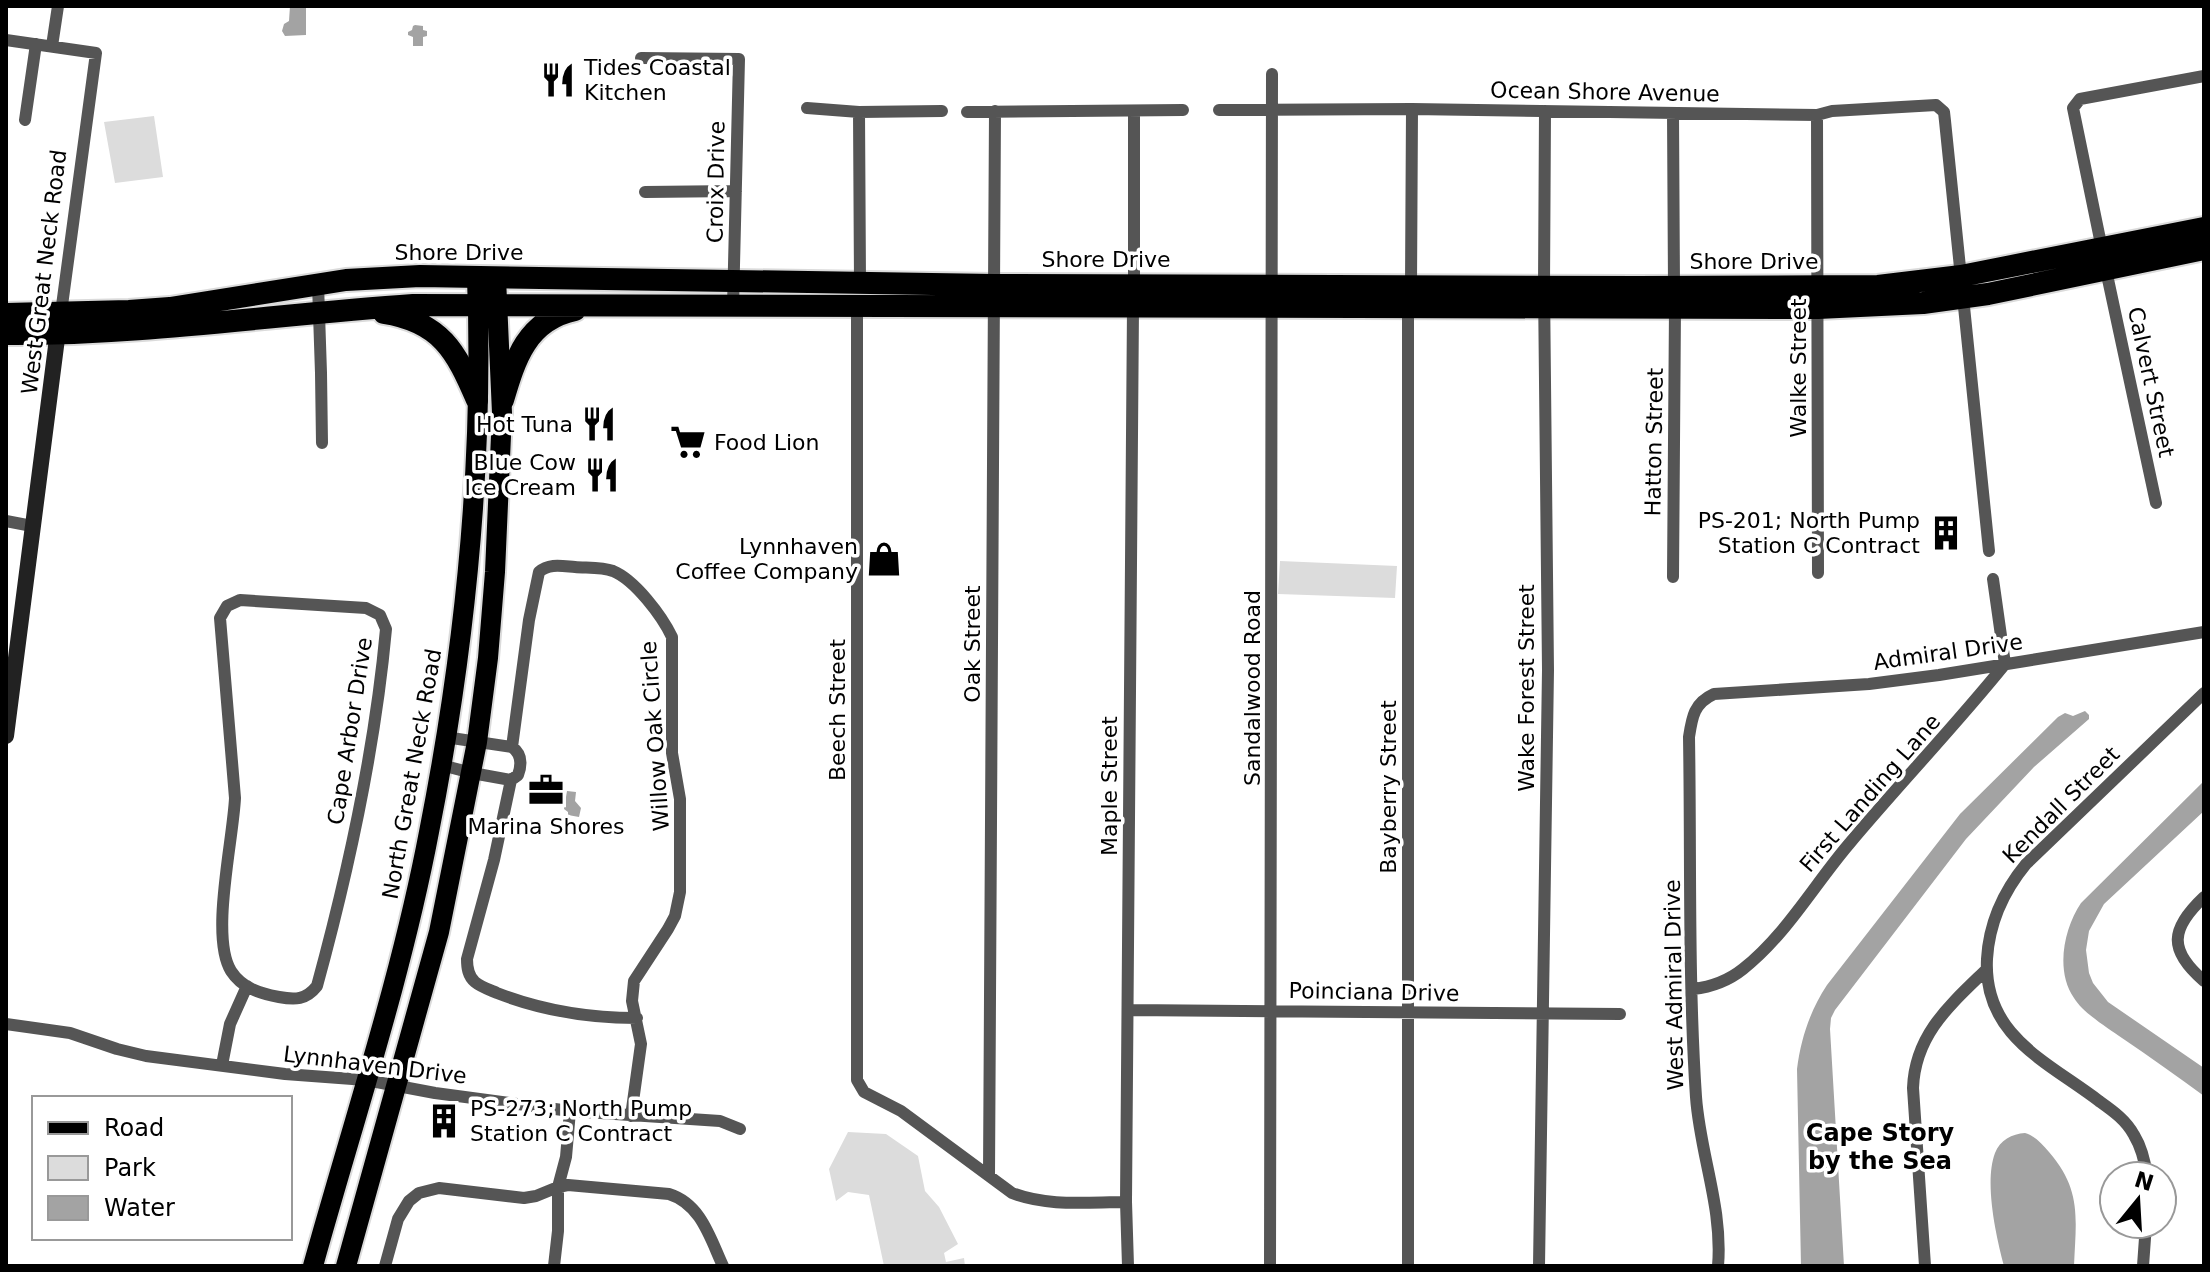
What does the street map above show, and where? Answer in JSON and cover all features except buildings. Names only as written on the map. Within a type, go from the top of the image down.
[{"type":"highway","name":"Shore Drive","points":[[2104,260],[2204,228]]},
{"type":"highway","name":"Shore Drive","points":[[6,314],[59,324],[148,329],[355,309],[488,304],[857,306],[994,296],[1818,297],[1886,306],[1962,287],[2104,260],[2204,249]]},
{"type":"highway","name":"Shore Drive","points":[[6,334],[346,280],[420,276],[860,283],[994,296]]},
{"type":"highway","points":[[503,400],[518,353],[537,329],[566,312],[602,305]]},
{"type":"highway","points":[[355,309],[391,314],[433,331],[456,355],[477,400]]},
{"type":"main road","name":"North Great Neck Road","points":[[346,1266],[439,932],[477,742],[495,572],[503,400],[487,278]]},
{"type":"main road","name":"North Great Neck Road","points":[[313,1266],[418,884],[441,765],[468,583],[477,400],[488,304]]},
{"type":"street","points":[[6,40],[52,46],[58,6]]},
{"type":"street","points":[[25,120],[36,44]]},
{"type":"street","name":"West Great Neck Road","points":[[6,736],[96,53],[52,46]]},
{"type":"street","name":"Croix Drive","points":[[641,58],[739,59],[733,306]]},
{"type":"street","points":[[1272,74],[1273,110]]},
{"type":"street","name":"Calvert Street","points":[[2156,503],[2073,108],[2080,99],[2203,76]]},
{"type":"street","name":"Ocean Shore Avenue","points":[[1219,110],[1412,109],[1817,115],[1832,111],[1936,105],[1944,112],[1962,287]]},
{"type":"street","points":[[807,108],[859,112],[942,111]]},
{"type":"street","name":"Bayberry Street","points":[[1408,1266],[1412,109]]},
{"type":"street","points":[[967,112],[1183,110]]},
{"type":"street","name":"Sandalwood Road","points":[[1270,1266],[1273,110]]},
{"type":"street","name":"Oak Street","points":[[989,1176],[995,111]]},
{"type":"street","name":"Maple Street","points":[[1128,1266],[1134,111]]},
{"type":"street","name":"Wake Forest Street","points":[[1539,1266],[1548,670],[1545,111]]},
{"type":"street","points":[[859,112],[860,283]]},
{"type":"street","name":"Hatton Street","points":[[1673,113],[1673,577]]},
{"type":"street","name":"Walke Street","points":[[1817,115],[1818,573]]},
{"type":"street","points":[[645,192],[736,191]]},
{"type":"street","points":[[318,284],[322,443]]},
{"type":"street","points":[[1962,287],[1989,551]]},
{"type":"street","name":"Beech Street","points":[[857,306],[857,1080],[864,1092],[901,1111],[989,1176]]},
{"type":"street","points":[[6,521],[32,526]]},
{"type":"street","name":"Willow Oak Circle","points":[[631,1116],[641,1044],[637,1018],[632,1001],[634,981],[668,929],[679,901],[681,836],[680,799],[672,753],[672,637],[650,604],[621,575],[607,569],[550,566],[539,572],[529,620],[512,747],[521,761],[518,775],[511,780],[494,860],[467,959],[469,974],[479,985],[490,990],[541,1006],[612,1018],[637,1018]]},
{"type":"street","points":[[1993,579],[2005,664]]},
{"type":"street","name":"Cape Arbor Drive","points":[[240,600],[366,608],[375,611],[386,629],[382,672],[366,780],[317,986],[307,996],[292,999],[261,994],[247,986],[232,972],[223,950],[223,906],[235,798],[220,618],[227,606],[240,600]]},
{"type":"street","name":"Admiral Drive","points":[[1699,703],[1714,694],[1869,684],[2204,632]]},
{"type":"street","name":"First Landing Lane","points":[[1693,989],[1731,978],[1767,947],[1848,844],[2005,664]]},
{"type":"street","name":"Kendall Street","points":[[2144,1160],[2141,1148],[2126,1123],[2039,1059],[2008,1031],[1991,999],[1987,969],[1990,934],[1997,912],[2014,879],[2026,864],[2204,693]]},
{"type":"street","name":"West Admiral Drive","points":[[1699,703],[1691,719],[1689,737],[1693,989],[1699,1126],[1717,1208],[1718,1266]]},
{"type":"street","points":[[445,737],[512,747]]},
{"type":"street","points":[[441,765],[511,780]]},
{"type":"street","points":[[2204,897],[2184,919],[2178,940],[2183,961],[2204,981]]},
{"type":"street","points":[[1925,1266],[1913,1072],[1917,1054],[1934,1024],[1987,969]]},
{"type":"street","points":[[222,1065],[230,1024],[247,986]]},
{"type":"street","name":"Poinciana Drive","points":[[1128,1010],[1620,1014]]},
{"type":"street","name":"Lynnhaven Drive","points":[[6,1024],[70,1033],[146,1056],[320,1078],[366,1080],[435,1093],[570,1111],[720,1121],[740,1129]]},
{"type":"street","points":[[554,1266],[558,1187],[566,1157],[570,1111]]},
{"type":"street","points":[[989,1176],[1012,1193],[1039,1201],[1126,1202]]},
{"type":"street","points":[[385,1266],[398,1219],[409,1201],[419,1193],[439,1188],[524,1198],[568,1185],[679,1197],[688,1202],[699,1217],[723,1266]]},
{"type":"street","points":[[2143,1266],[2145,1240]]},
{"type":"green space","points":[[154,116],[163,177],[115,183],[104,122]]},
{"type":"green space","points":[[1280,561],[1397,566],[1395,598],[1278,594]]},
{"type":"green space","points":[[848,1132],[886,1134],[918,1156],[925,1191],[939,1207],[958,1244],[944,1253],[946,1262],[964,1258],[965,1266],[884,1266],[869,1195],[848,1192],[836,1201],[829,1169]]},
{"type":"water","points":[[290,6],[306,6],[306,35],[285,36],[282,31],[289,21]]},
{"type":"water","points":[[415,25],[423,26],[423,30],[427,31],[423,46],[413,46],[413,37],[408,35]]},
{"type":"water","points":[[2085,711],[2089,719],[2034,767],[1966,839],[1835,1010],[1830,1029],[1844,1266],[1801,1266],[1797,1069],[1804,1036],[1816,1005],[1827,985],[1960,814],[2058,717]]},
{"type":"water","points":[[2204,781],[2204,811],[2104,904],[2089,931],[2086,950],[2093,983],[2108,1002],[2204,1068],[2204,1096],[2083,1009],[2068,987],[2063,963],[2066,937],[2081,903]]},
{"type":"water","points":[[567,791],[576,792],[575,801],[581,808],[579,817],[568,815],[564,809]]},
{"type":"water","points":[[2025,1133],[2044,1146],[2060,1166],[2072,1192],[2076,1234],[2074,1266],[2004,1266],[1992,1209],[1992,1165],[1997,1148],[2003,1141]]},
{"type":"place","name":"Tides Coastal Kitchen","points":[[558,80]]},
{"type":"place","name":"Hot Tuna","points":[[599,424]]},
{"type":"place","name":"Food Lion","points":[[688,442]]},
{"type":"place","name":"Blue Cow Ice Cream","points":[[602,475]]},
{"type":"place","name":"PS-201; North Pump Station C Contract","points":[[1946,533]]},
{"type":"place","name":"Lynnhaven Coffee Company","points":[[884,559]]},
{"type":"place","name":"Marina Shores","points":[[546,790]]},
{"type":"place","name":"PS-273; North Pump Station C Contract","points":[[444,1121]]},
{"type":"district","name":"Cape Story by the Sea","points":[[1880,1147]]}]
